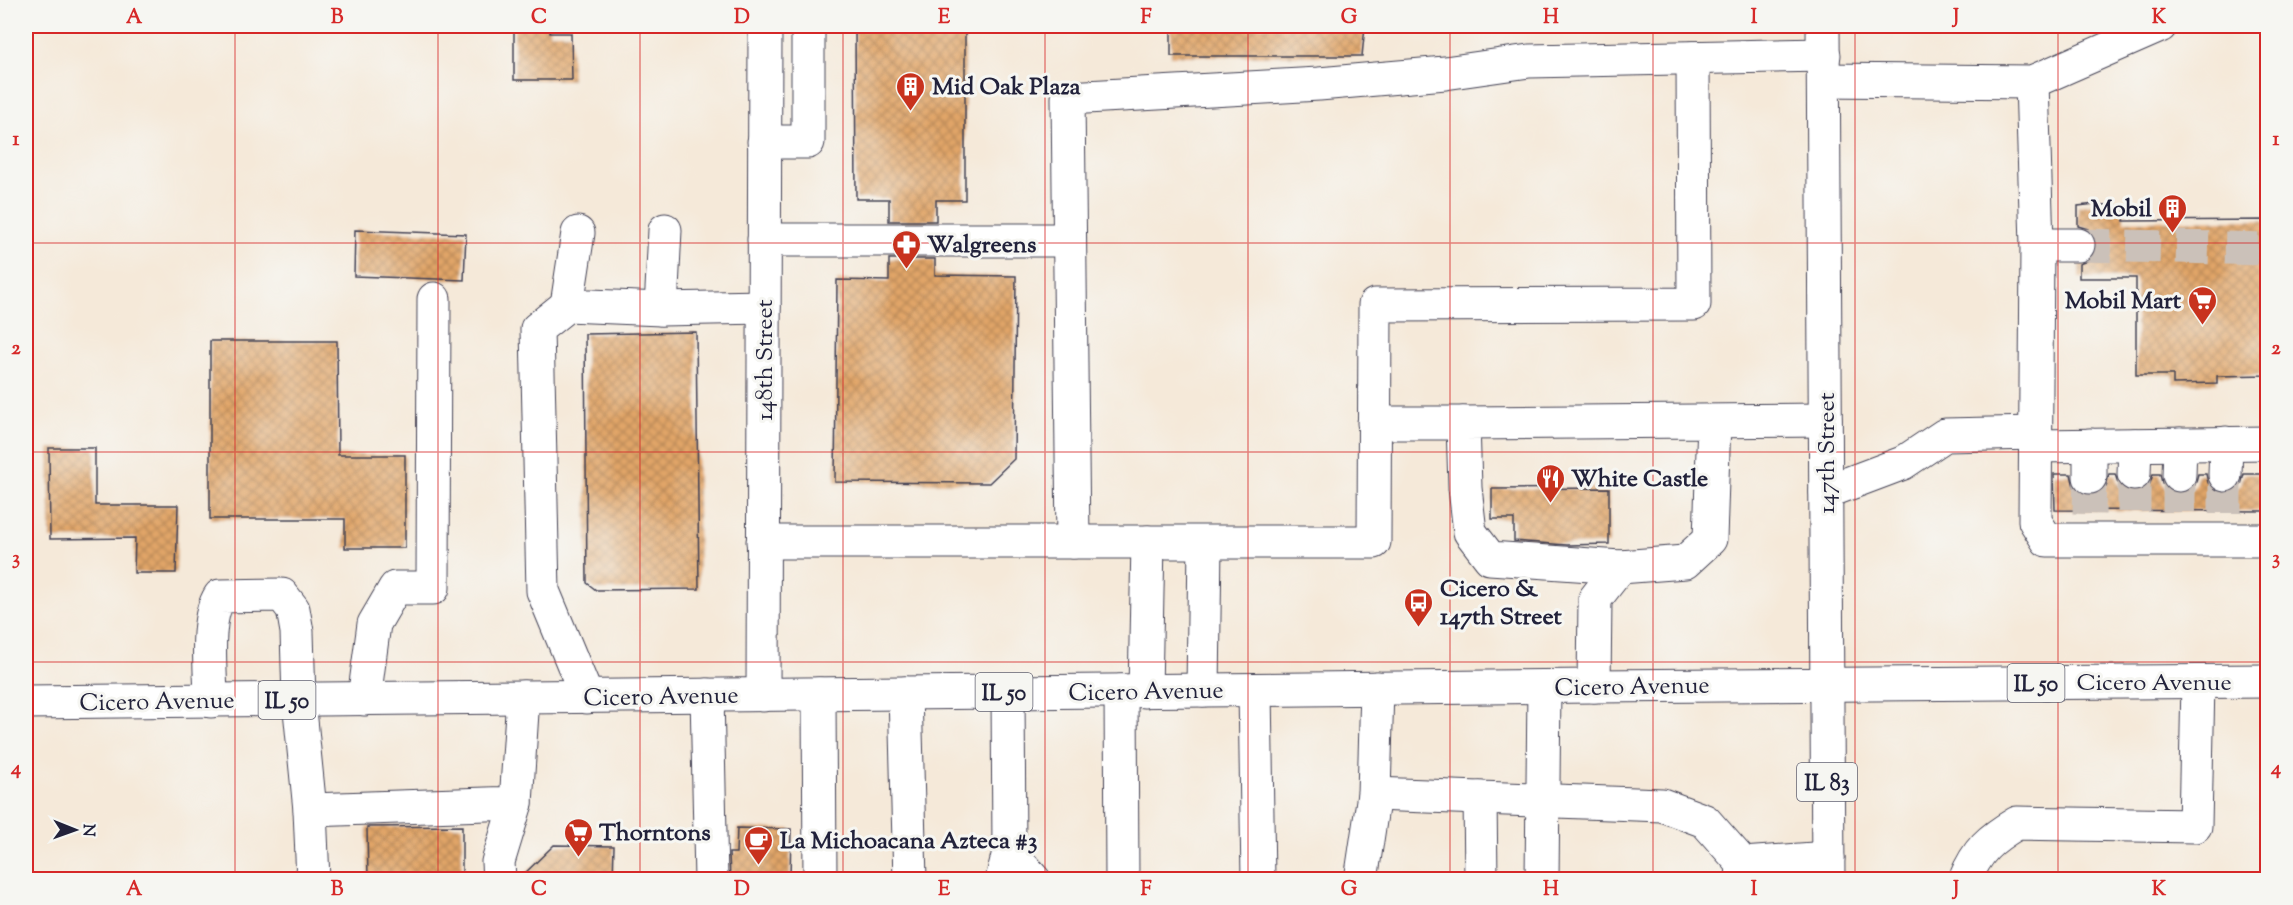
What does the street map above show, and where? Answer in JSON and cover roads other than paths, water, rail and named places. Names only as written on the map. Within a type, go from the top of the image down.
[{"type":"main road","name":"148th Street","points":[[763,695],[765,26]]},
{"type":"main road","points":[[764,142],[808,142],[808,26]]},
{"type":"main road","points":[[1073,542],[1068,98],[1319,84],[1444,73],[1529,61],[1824,53],[2032,82],[2160,26]]},
{"type":"main road","name":"147th Street","points":[[1824,53],[1828,869]]},
{"type":"main road","points":[[763,542],[1374,542],[1375,304],[1694,304],[1693,58]]},
{"type":"main road","points":[[2032,82],[2037,244],[2035,521],[2047,540],[2089,527],[2134,526],[2225,526],[2268,540]]},
{"type":"main road","points":[[662,309],[664,230]]},
{"type":"main road","points":[[567,305],[578,233]]},
{"type":"main road","points":[[764,240],[1069,240]]},
{"type":"main road","points":[[2037,244],[2079,245]]},
{"type":"main road","points":[[364,699],[374,624],[395,588],[433,588],[434,299]]},
{"type":"main road","points":[[587,697],[543,591],[537,329],[567,305],[662,309],[764,307]]},
{"type":"main road","points":[[1374,423],[1463,433],[1714,421],[1825,420]]},
{"type":"main road","points":[[1463,433],[1449,463],[1455,542],[1468,569],[1494,578],[1583,573],[1610,566],[1685,562],[1710,539],[1714,421]]},
{"type":"main road","points":[[1826,492],[1902,463],[1946,435],[2036,440],[2090,461],[2225,459],[2268,443]]},
{"type":"main road","points":[[1122,879],[1133,691],[1148,542]]},
{"type":"main road","points":[[1203,690],[1205,543]]},
{"type":"main road","points":[[1594,686],[1595,599],[1610,566]]},
{"type":"main road","points":[[211,701],[213,606],[220,596],[229,594],[282,594],[293,609],[297,632],[299,700],[310,810],[313,879]]},
{"type":"main road","name":"Cicero Avenue","points":[[26,702],[2268,681]]},
{"type":"main road","points":[[1965,879],[1974,858],[1993,837],[2017,823],[2195,826],[2198,682]]},
{"type":"main road","points":[[1542,879],[1544,687]]},
{"type":"main road","points":[[1361,879],[1372,809],[1377,688]]},
{"type":"main road","points":[[1255,690],[1258,879]]},
{"type":"main road","points":[[1008,692],[1006,866],[1034,879]]},
{"type":"main road","points":[[905,693],[910,879]]},
{"type":"main road","points":[[819,694],[820,879]]},
{"type":"main road","points":[[707,695],[711,879]]},
{"type":"main road","points":[[499,879],[498,862],[516,803],[523,697]]},
{"type":"main road","points":[[1372,809],[1480,798],[1662,805],[1706,821],[1742,872],[1828,869]]},
{"type":"main road","points":[[1480,798],[1481,879]]},
{"type":"main road","points":[[310,810],[516,803]]},
{"type":"main road","points":[[1372,809],[1381,860],[1381,879]]},
{"type":"tunnel","points":[[2078,245],[2268,249]]},
{"type":"tunnel","points":[[2134,474],[2134,512]]},
{"type":"tunnel","points":[[2179,475],[2179,512]]},
{"type":"tunnel","points":[[2225,475],[2225,513]]},
{"type":"tunnel","points":[[2089,514],[2090,477]]},
{"type":"place","name":"Mid Oak Plaza","points":[[911,112]]},
{"type":"place","name":"Mobil","points":[[2173,234]]},
{"type":"place","name":"Walgreens","points":[[906,270]]},
{"type":"place","name":"Mobil Mart","points":[[2202,326]]},
{"type":"place","name":"White Castle","points":[[1550,504]]},
{"type":"place","name":"Cicero & 147th Street","points":[[1419,628]]},
{"type":"place","name":"Thorntons","points":[[578,858]]},
{"type":"place","name":"La Michoacana Azteca #3","points":[[759,866]]}]
